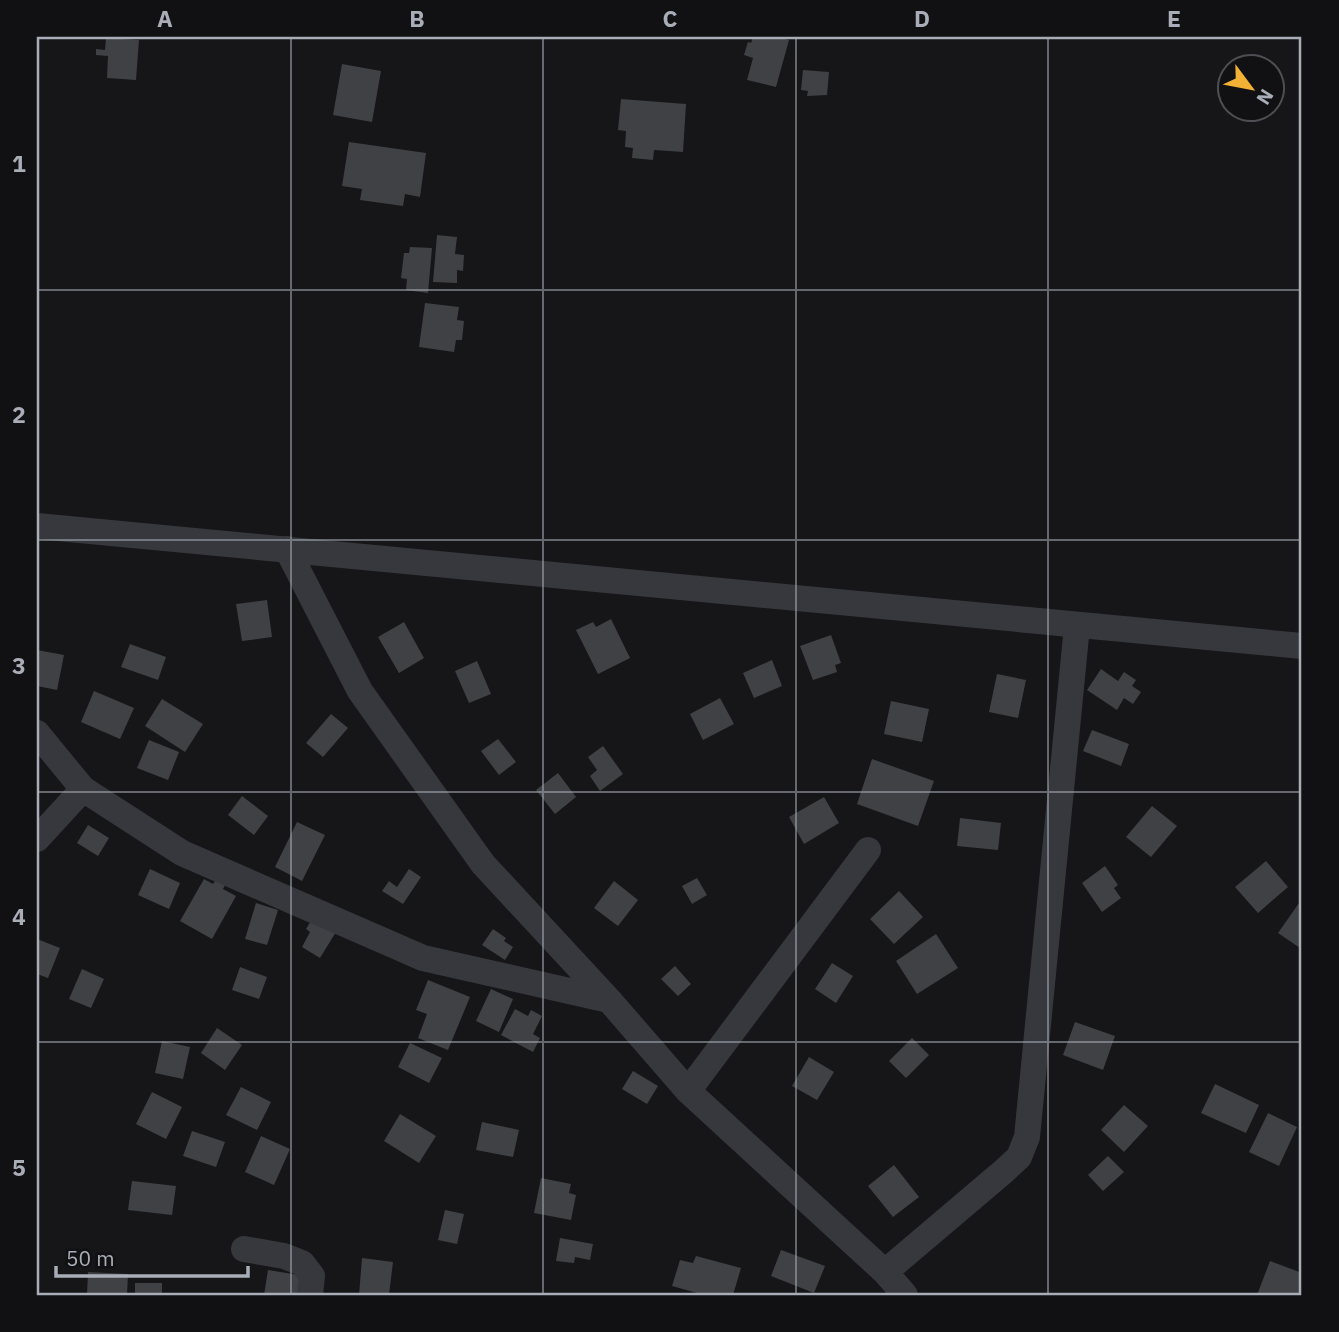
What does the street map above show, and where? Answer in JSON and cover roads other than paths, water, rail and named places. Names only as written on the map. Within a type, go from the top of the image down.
[{"type":"street","points":[[37,526],[1302,646]]},
{"type":"street","points":[[287,549],[360,691],[483,864],[609,1000],[688,1091],[885,1272],[905,1295]]},
{"type":"street","points":[[885,1272],[1019,1157],[1027,1137],[1077,626]]},
{"type":"street","points":[[37,733],[83,789],[182,853],[423,958],[609,1000]]},
{"type":"street","points":[[37,839],[83,789]]},
{"type":"street","points":[[688,1091],[868,850]]},
{"type":"street","points":[[243,1249],[285,1256],[302,1263],[312,1276],[310,1295]]}]
